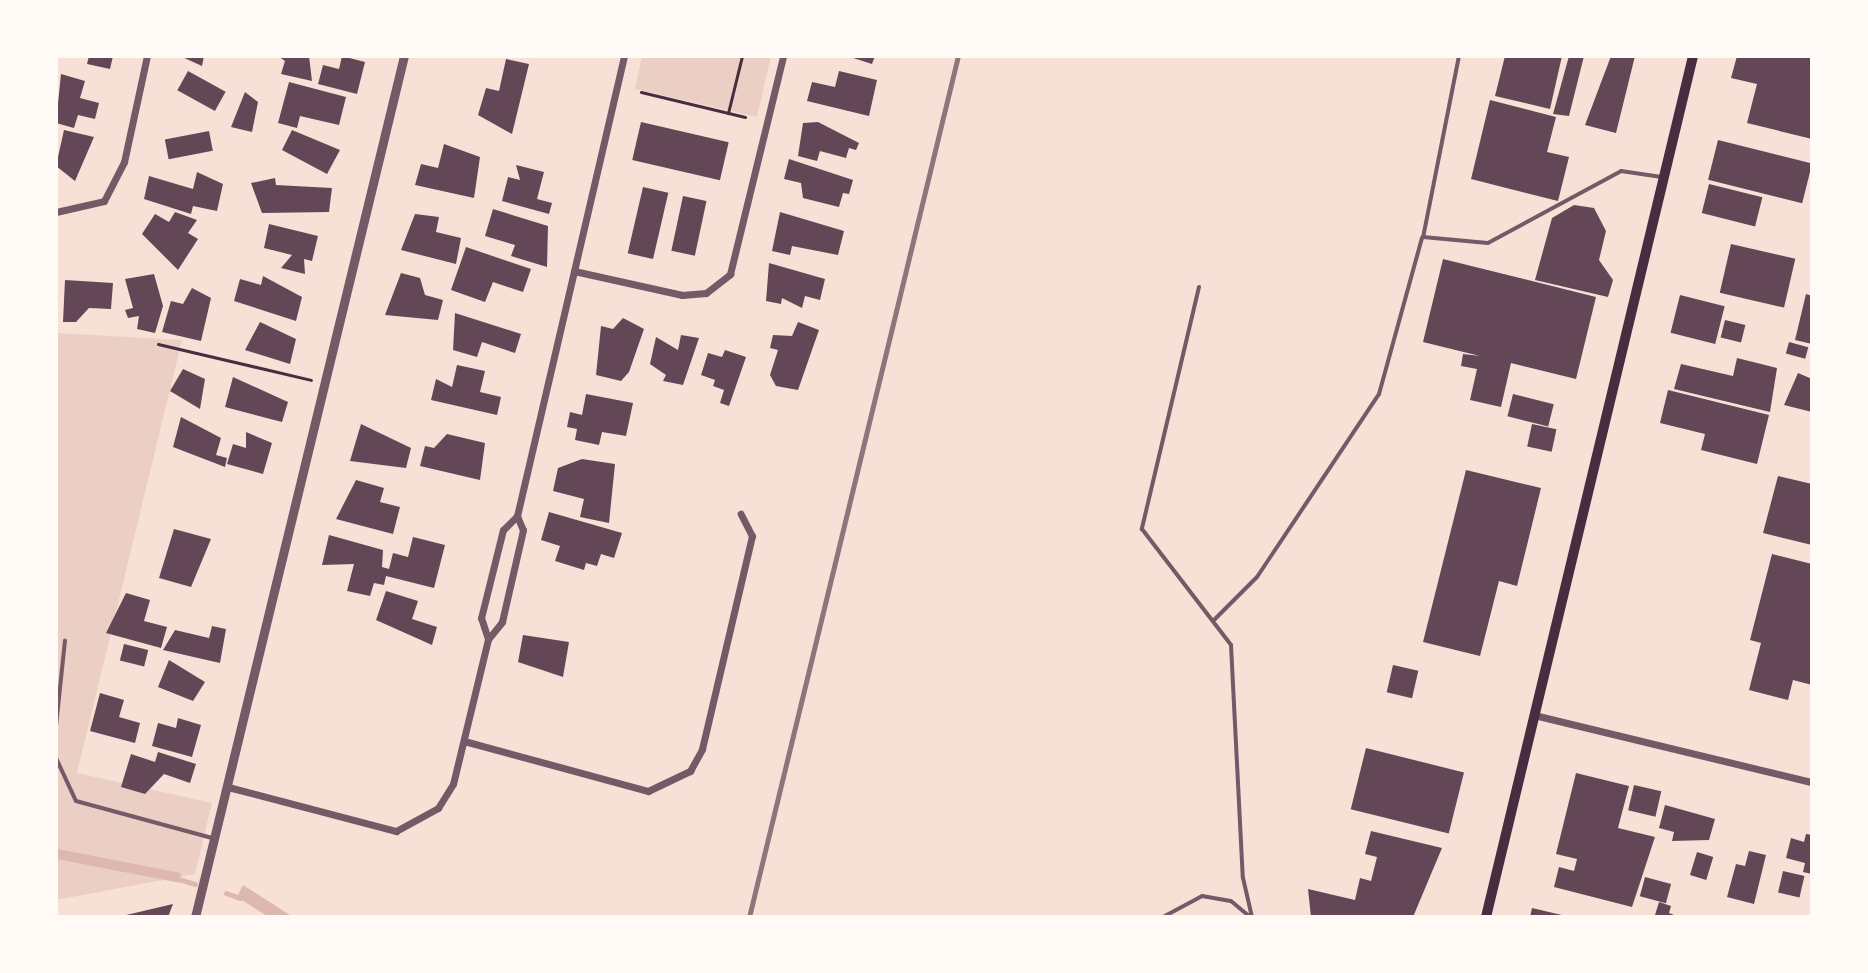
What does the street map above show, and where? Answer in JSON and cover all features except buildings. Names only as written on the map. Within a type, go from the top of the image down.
[{"type":"main road","points":[[1486,917],[1693,56]]},
{"type":"street","points":[[56,212],[104,201],[124,162],[147,56]]},
{"type":"street","points":[[195,917],[404,56]]},
{"type":"street","points":[[488,639],[481,618],[503,530],[517,516],[624,56]]},
{"type":"street","points":[[574,271],[682,295],[706,293],[730,274],[783,56]]},
{"type":"street","points":[[464,741],[648,791],[690,771],[702,749],[752,536],[741,514]]},
{"type":"street","points":[[228,787],[396,831],[438,808],[464,741],[488,639],[506,606],[523,530],[517,516]]},
{"type":"street","points":[[1534,715],[1812,782]]},
{"type":"lane","points":[[1215,619],[1257,577],[1375,402],[1423,237],[1459,56]]},
{"type":"lane","points":[[1423,237],[1488,243],[1621,171],[1664,178]]},
{"type":"lane","points":[[1199,287],[1142,529],[1215,619],[1231,645],[1243,878],[1251,917]]},
{"type":"lane","points":[[56,726],[65,640]]},
{"type":"lane","points":[[56,758],[76,801],[215,839]]},
{"type":"lane","points":[[1163,917],[1202,896],[1231,901],[1251,917]]},
{"type":"path","points":[[728,113],[742,56]]},
{"type":"path","points":[[641,92],[745,117]]},
{"type":"path","points":[[158,344],[326,384]]},
{"type":"shaded area","points":[[642,56],[771,56],[757,117],[635,89]]},
{"type":"shaded area","points":[[56,333],[182,340],[77,773],[212,803],[195,874],[56,900]]},
{"type":"shaded area","points":[[56,849],[181,873],[179,883],[56,859]]},
{"type":"shaded area","points":[[243,885],[293,917],[269,917],[237,897]]},
{"type":"waterway","points":[[175,878],[195,884]]},
{"type":"waterway","points":[[226,893],[240,898]]},
{"type":"railway","points":[[749,917],[958,56]]}]
